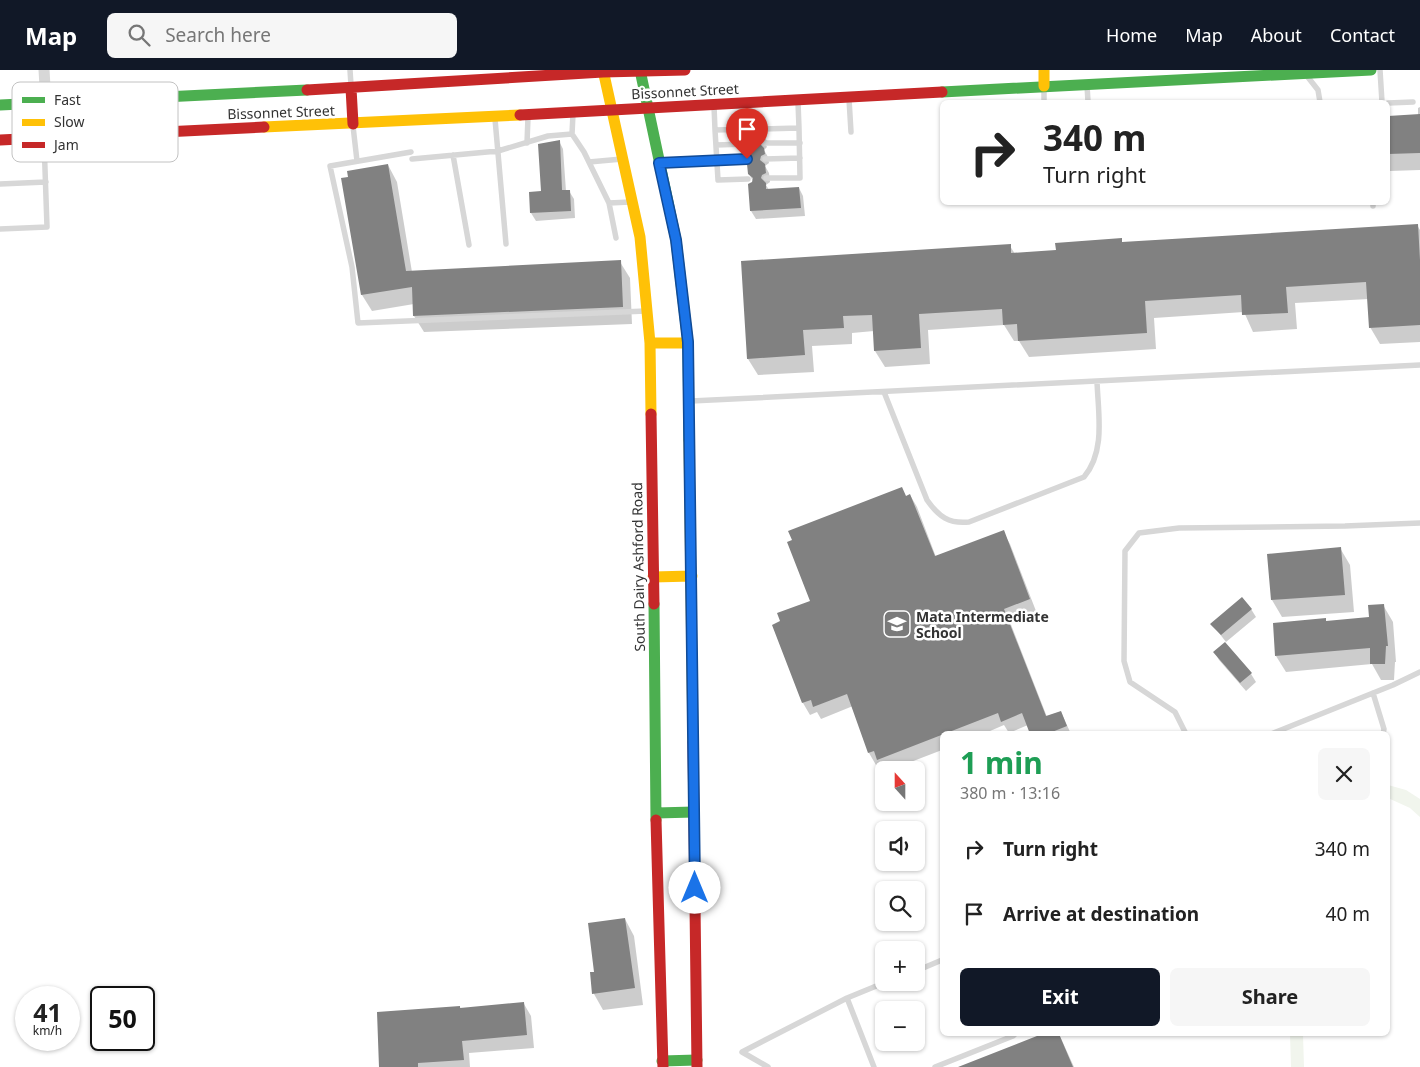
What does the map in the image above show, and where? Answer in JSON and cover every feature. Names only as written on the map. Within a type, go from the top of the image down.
[{"type":"main road","name":"Bissonnet Street","points":[[178,96],[351,88],[442,79],[603,71],[685,70]]},
{"type":"main road","points":[[1044,70],[1044,86]]},
{"type":"main road","name":"Bissonnet Street","points":[[178,132],[528,115],[1266,73],[1371,70]]},
{"type":"main road","name":"South Dairy Ashford Road","points":[[603,71],[640,237],[650,342],[656,813],[663,1064]]},
{"type":"main road","points":[[640,71],[676,240],[688,342],[697,1063],[663,1064]]},
{"type":"main road","points":[[351,88],[353,124]]},
{"type":"main road","points":[[650,342],[688,342]]},
{"type":"main road","points":[[653,578],[692,576]]},
{"type":"main road","points":[[656,813],[694,812]]},
{"type":"lane","points":[[350,70],[351,88]]},
{"type":"lane","points":[[1380,70],[1382,100]]},
{"type":"lane","points":[[1304,72],[1318,90],[1320,100]]},
{"type":"lane","points":[[1087,84],[1088,100]]},
{"type":"lane","points":[[1044,86],[1044,100]]},
{"type":"lane","points":[[849,97],[850,132]]},
{"type":"lane","points":[[766,178],[800,178],[798,100]]},
{"type":"lane","points":[[1390,103],[1413,102]]},
{"type":"lane","points":[[714,104],[718,180],[748,179]]},
{"type":"lane","points":[[573,112],[572,134],[589,162],[609,203],[616,238]]},
{"type":"lane","points":[[527,143],[528,115]]},
{"type":"lane","points":[[495,116],[506,244]]},
{"type":"lane","points":[[353,124],[357,161]]},
{"type":"lane","points":[[715,130],[799,128]]},
{"type":"lane","points":[[412,160],[498,151],[548,136],[572,134]]},
{"type":"lane","points":[[764,144],[800,143]]},
{"type":"lane","points":[[716,146],[746,144]]},
{"type":"lane","points":[[411,152],[330,166],[352,267],[358,323],[648,310]]},
{"type":"lane","points":[[453,156],[469,246]]},
{"type":"lane","points":[[765,159],[800,158]]},
{"type":"lane","points":[[589,162],[622,159]]},
{"type":"lane","points":[[659,163],[747,159]]},
{"type":"lane","points":[[0,228],[47,226],[45,162]]},
{"type":"lane","points":[[0,184],[46,182]]},
{"type":"lane","points":[[609,203],[632,202]]},
{"type":"lane","points":[[689,401],[1420,365]]},
{"type":"lane","points":[[884,392],[927,500],[935,512],[957,524],[970,522],[1084,476],[1092,467],[1099,439],[1097,381]]},
{"type":"lane","points":[[1184,731],[1175,712],[1130,682],[1124,661],[1125,551],[1139,533],[1179,528],[1345,526],[1420,522]]},
{"type":"lane","points":[[1278,731],[1420,672]]},
{"type":"lane","points":[[1373,693],[1384,731]]},
{"type":"lane","points":[[925,967],[940,961]]},
{"type":"lane","points":[[768,1067],[742,1052],[847,998],[875,987]]},
{"type":"lane","points":[[847,998],[874,1067]]},
{"type":"lane","points":[[935,1067],[1013,1036]]},
{"type":"shaded area","points":[[1390,786],[1406,790],[1420,799],[1420,817],[1410,808],[1390,799]]},
{"type":"shaded area","points":[[1290,1036],[1303,1036],[1304,1067],[1291,1067]]},
{"type":"building","points":[[1420,114],[1420,153],[1390,154],[1390,116]]},
{"type":"building","points":[[745,134],[764,134],[764,138],[759,143],[764,148],[765,154],[761,156],[760,160],[765,164],[766,173],[761,178],[766,183],[766,189],[799,187],[801,208],[750,211],[748,184],[752,182],[753,178],[748,174],[747,164],[751,162],[752,158],[746,154],[746,149],[750,147],[751,143],[746,139]]},
{"type":"building","points":[[560,140],[562,190],[570,190],[571,211],[530,213],[529,192],[541,191],[538,144]]},
{"type":"building","points":[[388,164],[406,271],[621,260],[623,307],[413,316],[412,287],[361,295],[341,178],[348,177],[347,171]]},
{"type":"building","points":[[1418,224],[1420,325],[1369,328],[1366,282],[1286,287],[1288,313],[1242,315],[1241,295],[1145,301],[1147,333],[1018,341],[1017,324],[1003,325],[1002,309],[919,314],[921,348],[874,351],[872,315],[843,316],[844,328],[803,330],[805,355],[747,359],[741,261],[1011,244],[1011,253],[1056,250],[1055,243],[1122,238],[1122,242]]},
{"type":"building","points":[[902,487],[906,496],[910,494],[935,556],[1004,530],[1030,599],[1004,609],[1046,716],[1061,711],[1067,726],[1054,731],[1029,731],[1022,713],[1001,722],[998,713],[952,731],[940,731],[940,736],[877,760],[874,751],[868,753],[847,694],[813,707],[811,700],[802,703],[772,625],[780,621],[777,613],[810,601],[787,542],[792,540],[788,531]]},
{"type":"building","points":[[1341,547],[1345,595],[1271,600],[1267,554]]},
{"type":"building","points":[[1242,597],[1252,609],[1221,635],[1210,624]]},
{"type":"building","points":[[1384,604],[1388,646],[1386,646],[1385,664],[1370,664],[1370,648],[1275,656],[1273,623],[1326,618],[1326,621],[1369,617],[1368,605]]},
{"type":"building","points":[[1225,642],[1252,673],[1240,683],[1213,652]]},
{"type":"building","points":[[625,918],[635,988],[592,994],[590,972],[594,972],[588,923]]},
{"type":"building","points":[[524,1002],[527,1035],[462,1041],[464,1060],[418,1063],[418,1067],[379,1067],[377,1012],[460,1006],[460,1008]]},
{"type":"building","points":[[1037,1036],[1060,1036],[1073,1067],[958,1067]]},
{"type":"traffic: fast","points":[[640,70],[676,240],[688,343],[689,440]]},
{"type":"traffic: fast","points":[[942,92],[1371,70]]},
{"type":"traffic: fast","points":[[178,96],[307,90]]},
{"type":"traffic: fast","points":[[0,105],[12,104]]},
{"type":"traffic: fast","points":[[654,604],[656,820]]},
{"type":"traffic: fast","points":[[656,813],[694,812]]},
{"type":"traffic: fast","points":[[662,1061],[697,1060]]},
{"type":"traffic: slow","points":[[603,70],[640,237],[650,343],[651,414]]},
{"type":"traffic: slow","points":[[1044,70],[1044,86]]},
{"type":"traffic: slow","points":[[264,127],[520,115]]},
{"type":"traffic: slow","points":[[650,343],[688,343]]},
{"type":"traffic: slow","points":[[689,440],[693,742]]},
{"type":"traffic: slow","points":[[653,577],[692,576]]},
{"type":"traffic: jam","points":[[307,90],[603,72],[685,70]]},
{"type":"traffic: jam","points":[[351,88],[353,124]]},
{"type":"traffic: jam","points":[[520,115],[942,92]]},
{"type":"traffic: jam","points":[[178,131],[264,127]]},
{"type":"traffic: jam","points":[[0,140],[12,139]]},
{"type":"traffic: jam","points":[[651,414],[654,604]]},
{"type":"traffic: jam","points":[[693,742],[697,1067]]},
{"type":"traffic: jam","points":[[656,820],[663,1067]]},
{"type":"place","name":"Mata Intermediate School","points":[[897,624]]},
{"type":"route","points":[[695,888],[688,342],[676,240],[659,163],[747,159]]}]
